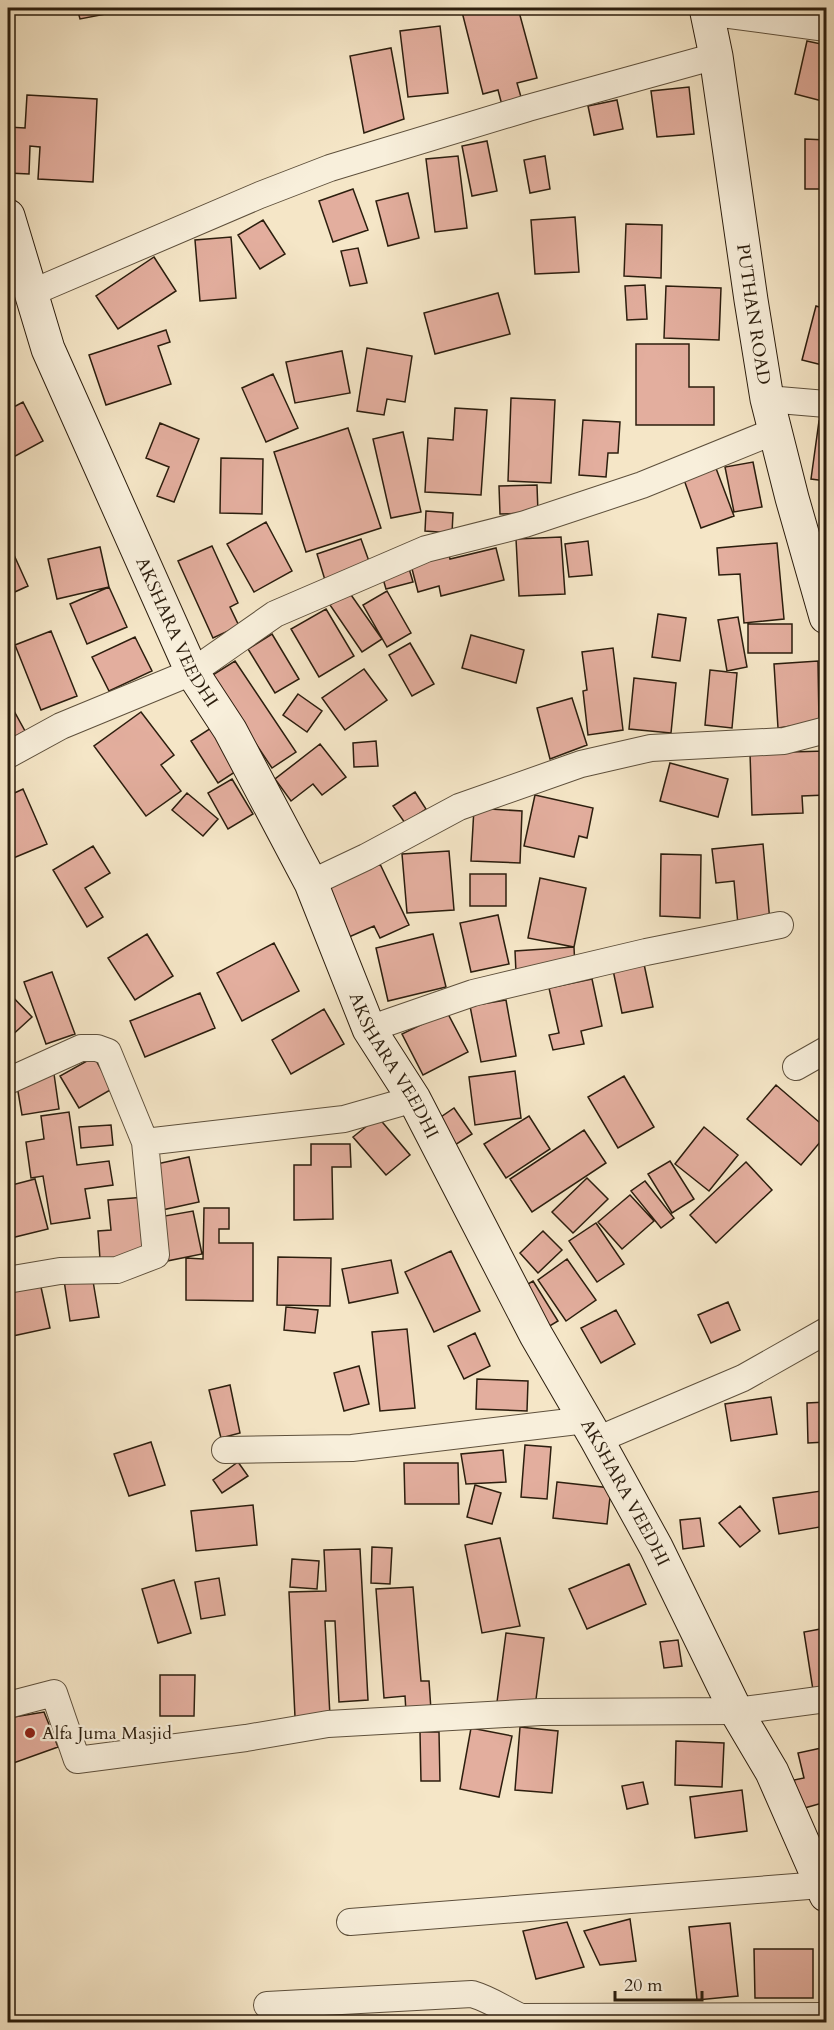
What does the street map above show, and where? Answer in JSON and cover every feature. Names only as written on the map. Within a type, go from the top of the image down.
[{"type":"street","points":[[707,10],[826,28]]},
{"type":"street","name":"PUTHAN ROAD","points":[[707,10],[716,56],[767,399],[825,603]]},
{"type":"street","points":[[31,293],[260,195],[330,168],[528,108],[716,56]]},
{"type":"street","name":"AKSHARA VEEDHI","points":[[8,216],[48,349],[192,672],[230,730],[311,883],[369,1029],[414,1099],[536,1335],[656,1547],[736,1711],[772,1772],[824,1890]]},
{"type":"street","points":[[767,399],[826,404]]},
{"type":"street","points":[[8,755],[61,726],[192,672],[275,614],[426,549],[525,524],[631,489],[775,431]]},
{"type":"street","points":[[311,883],[459,807],[581,764],[651,748],[784,741],[826,730]]},
{"type":"street","points":[[369,1029],[473,993],[646,951],[780,925]]},
{"type":"street","points":[[8,1081],[81,1048],[97,1048],[108,1052],[145,1142],[156,1255],[117,1270],[60,1271],[13,1279]]},
{"type":"street","points":[[796,1067],[826,1050]]},
{"type":"street","points":[[145,1142],[344,1119],[414,1099]]},
{"type":"street","points":[[225,1450],[352,1448],[591,1430],[744,1378],[826,1332]]},
{"type":"street","points":[[8,1705],[54,1693],[77,1760],[246,1738],[328,1724],[541,1712],[736,1711],[826,1699]]},
{"type":"street","points":[[350,1922],[824,1890]]},
{"type":"street","points":[[267,2005],[472,1994],[490,2000],[505,2011],[521,2017],[826,2016]]},
{"type":"building","points":[[77,8],[105,8],[106,14],[80,19]]},
{"type":"building","points":[[461,8],[518,8],[537,78],[517,83],[523,104],[503,109],[498,90],[483,94]]},
{"type":"building","points":[[440,26],[448,93],[408,97],[400,31]]},
{"type":"building","points":[[807,41],[826,45],[826,102],[795,94]]},
{"type":"building","points":[[391,48],[404,119],[364,133],[350,56]]},
{"type":"building","points":[[689,87],[694,134],[657,137],[651,91]]},
{"type":"building","points":[[27,95],[97,99],[93,182],[38,179],[40,147],[30,146],[29,174],[8,173],[8,127],[25,128]]},
{"type":"building","points":[[617,100],[623,129],[594,135],[588,106]]},
{"type":"building","points":[[805,139],[826,140],[826,189],[805,189]]},
{"type":"building","points":[[487,141],[497,191],[472,196],[462,146]]},
{"type":"building","points":[[458,156],[467,228],[435,232],[426,159]]},
{"type":"building","points":[[545,156],[550,189],[530,193],[524,160]]},
{"type":"building","points":[[353,189],[368,230],[333,242],[319,201]]},
{"type":"building","points":[[408,193],[419,238],[388,246],[376,201]]},
{"type":"building","points":[[575,217],[579,272],[535,274],[531,220]]},
{"type":"building","points":[[263,220],[285,254],[260,269],[238,235]]},
{"type":"building","points":[[626,224],[662,225],[661,278],[624,276]]},
{"type":"building","points":[[231,237],[236,298],[200,301],[195,240]]},
{"type":"building","points":[[358,248],[367,283],[350,286],[341,251]]},
{"type":"building","points":[[154,257],[176,291],[118,329],[96,296]]},
{"type":"building","points":[[645,285],[647,319],[627,320],[625,286]]},
{"type":"building","points":[[666,286],[721,288],[719,340],[664,338]]},
{"type":"building","points":[[498,293],[510,334],[435,354],[424,313]]},
{"type":"building","points":[[816,306],[826,309],[826,366],[802,360]]},
{"type":"building","points":[[166,330],[170,342],[158,346],[171,384],[106,405],[89,355]]},
{"type":"building","points":[[636,344],[689,344],[689,387],[714,387],[714,425],[636,425]]},
{"type":"building","points":[[367,348],[412,356],[405,402],[387,399],[384,415],[357,411]]},
{"type":"building","points":[[342,351],[350,393],[295,403],[286,362]]},
{"type":"building","points":[[273,374],[298,428],[266,442],[242,388]]},
{"type":"building","points":[[511,398],[555,400],[551,483],[508,481]]},
{"type":"building","points":[[23,402],[43,441],[8,460],[8,410]]},
{"type":"building","points":[[455,408],[487,410],[481,495],[425,492],[428,438],[453,440]]},
{"type":"building","points":[[583,420],[620,422],[618,453],[608,453],[606,477],[579,475]]},
{"type":"building","points":[[819,421],[826,422],[826,481],[811,479]]},
{"type":"building","points":[[160,423],[199,439],[174,502],[157,496],[169,467],[146,458]]},
{"type":"building","points":[[348,428],[381,528],[306,552],[274,452]]},
{"type":"building","points":[[403,432],[421,512],[391,518],[373,439]]},
{"type":"building","points":[[221,458],[263,459],[262,514],[220,513]]},
{"type":"building","points":[[753,462],[762,507],[734,512],[725,467]]},
{"type":"building","points":[[714,463],[734,516],[701,528],[682,474]]},
{"type":"building","points":[[537,485],[538,513],[500,514],[499,486]]},
{"type":"building","points":[[426,511],[453,513],[452,533],[425,531]]},
{"type":"building","points":[[266,522],[292,571],[254,592],[227,544]]},
{"type":"building","points":[[561,537],[565,594],[519,596],[516,539]]},
{"type":"building","points":[[361,539],[370,564],[325,580],[317,554]]},
{"type":"building","points":[[588,541],[592,575],[569,577],[565,544]]},
{"type":"building","points":[[777,543],[784,619],[744,623],[740,574],[719,575],[717,548]]},
{"type":"building","points":[[212,546],[238,603],[230,607],[239,626],[213,638],[178,561]]},
{"type":"building","points":[[100,547],[109,587],[57,599],[48,559]]},
{"type":"building","points":[[496,548],[504,580],[441,596],[439,586],[418,592],[411,565],[449,555],[450,559]]},
{"type":"building","points":[[14,555],[28,586],[8,595],[8,558]]},
{"type":"building","points":[[408,565],[413,582],[386,589],[381,572]]},
{"type":"building","points":[[109,587],[127,627],[87,644],[70,604]]},
{"type":"building","points":[[387,591],[411,633],[387,647],[363,605]]},
{"type":"building","points":[[349,592],[382,639],[362,652],[330,605]]},
{"type":"building","points":[[326,609],[354,656],[319,677],[291,629]]},
{"type":"building","points":[[658,614],[686,618],[680,661],[652,657]]},
{"type":"building","points":[[738,617],[747,667],[727,671],[718,620]]},
{"type":"building","points":[[748,624],[792,624],[792,653],[748,653]]},
{"type":"building","points":[[51,631],[77,696],[41,710],[15,645]]},
{"type":"building","points":[[272,634],[299,679],[275,693],[248,649]]},
{"type":"building","points":[[471,635],[524,650],[516,683],[462,668]]},
{"type":"building","points":[[135,637],[152,671],[109,691],[92,657]]},
{"type":"building","points":[[410,643],[434,684],[412,696],[389,655]]},
{"type":"building","points":[[613,648],[623,730],[588,735],[583,691],[587,690],[582,652]]},
{"type":"building","points":[[235,661],[296,752],[272,768],[211,676]]},
{"type":"building","points":[[818,661],[819,722],[778,728],[774,664]]},
{"type":"building","points":[[364,669],[387,700],[345,730],[322,698]]},
{"type":"building","points":[[710,670],[737,673],[732,728],[705,725]]},
{"type":"building","points":[[634,678],[676,683],[671,733],[629,729]]},
{"type":"building","points":[[298,694],[322,711],[307,732],[283,715]]},
{"type":"building","points":[[572,698],[587,745],[550,759],[537,708]]},
{"type":"building","points":[[8,700],[25,731],[8,741]]},
{"type":"building","points":[[141,712],[174,755],[161,765],[181,791],[146,816],[94,746]]},
{"type":"building","points":[[211,728],[238,770],[218,783],[191,741]]},
{"type":"building","points":[[376,741],[378,766],[354,767],[353,743]]},
{"type":"building","points":[[320,744],[346,777],[322,795],[313,784],[291,801],[275,779]]},
{"type":"building","points":[[826,751],[826,795],[802,796],[803,813],[752,815],[750,753]]},
{"type":"building","points":[[670,763],[728,779],[718,817],[660,801]]},
{"type":"building","points":[[232,779],[253,814],[228,829],[208,793]]},
{"type":"building","points":[[23,789],[47,844],[11,859],[8,852],[8,796]]},
{"type":"building","points":[[415,792],[426,809],[405,823],[393,806]]},
{"type":"building","points":[[187,793],[218,819],[203,836],[172,810]]},
{"type":"building","points":[[535,795],[593,808],[587,838],[579,836],[574,857],[524,846]]},
{"type":"building","points":[[474,808],[522,811],[520,863],[471,861]]},
{"type":"building","points":[[763,844],[770,922],[738,925],[734,881],[716,883],[712,849]]},
{"type":"building","points":[[93,846],[110,873],[85,888],[103,917],[87,927],[53,870]]},
{"type":"building","points":[[449,851],[454,910],[407,913],[402,854]]},
{"type":"building","points":[[661,854],[701,855],[700,918],[660,916]]},
{"type":"building","points":[[380,864],[409,925],[380,938],[374,926],[349,937],[327,889]]},
{"type":"building","points":[[470,874],[506,874],[506,906],[470,906]]},
{"type":"building","points":[[540,878],[586,888],[574,947],[528,938]]},
{"type":"building","points":[[498,915],[509,964],[471,972],[460,923]]},
{"type":"building","points":[[147,934],[173,976],[135,1000],[108,958]]},
{"type":"building","points":[[433,934],[446,987],[388,1001],[376,948]]},
{"type":"building","points":[[274,943],[299,991],[242,1021],[217,973]]},
{"type":"building","points":[[574,947],[575,969],[516,973],[515,951]]},
{"type":"building","points":[[644,964],[653,1007],[622,1013],[613,970]]},
{"type":"building","points":[[52,972],[75,1034],[46,1044],[24,982]]},
{"type":"building","points":[[592,979],[602,1026],[581,1031],[584,1044],[553,1050],[549,1035],[559,1033],[549,988]]},
{"type":"building","points":[[8,992],[32,1017],[9,1038],[8,1036]]},
{"type":"building","points":[[200,993],[215,1028],[145,1057],[130,1021]]},
{"type":"building","points":[[506,1000],[516,1056],[481,1062],[470,1006]]},
{"type":"building","points":[[324,1009],[344,1044],[291,1074],[272,1040]]},
{"type":"building","points":[[447,1012],[468,1052],[423,1075],[402,1034]]},
{"type":"building","points":[[94,1057],[112,1089],[79,1108],[60,1076]]},
{"type":"building","points":[[515,1071],[521,1118],[475,1125],[469,1077]]},
{"type":"building","points":[[54,1074],[59,1109],[22,1115],[16,1080]]},
{"type":"building","points":[[624,1076],[654,1127],[618,1148],[588,1097]]},
{"type":"building","points":[[776,1085],[826,1128],[826,1135],[801,1165],[747,1119]]},
{"type":"building","points":[[454,1108],[472,1134],[455,1145],[438,1119]]},
{"type":"building","points":[[69,1112],[77,1165],[109,1161],[113,1185],[85,1189],[90,1218],[51,1224],[43,1176],[31,1178],[26,1142],[44,1139],[41,1116]]},
{"type":"building","points":[[529,1116],[550,1149],[506,1178],[484,1144]]},
{"type":"building","points":[[378,1117],[410,1155],[386,1175],[353,1137]]},
{"type":"building","points":[[111,1125],[113,1145],[81,1148],[79,1127]]},
{"type":"building","points":[[704,1127],[738,1155],[709,1191],[675,1164]]},
{"type":"building","points":[[584,1130],[606,1163],[532,1212],[510,1179]]},
{"type":"building","points":[[311,1144],[350,1144],[351,1167],[332,1167],[333,1219],[294,1220],[294,1165],[311,1165]]},
{"type":"building","points":[[189,1157],[199,1202],[162,1210],[152,1165]]},
{"type":"building","points":[[670,1161],[694,1199],[672,1213],[648,1174]]},
{"type":"building","points":[[746,1162],[772,1190],[716,1243],[690,1215]]},
{"type":"building","points":[[587,1178],[608,1199],[573,1233],[552,1212]]},
{"type":"building","points":[[35,1179],[48,1229],[11,1238],[8,1223],[8,1186]]},
{"type":"building","points":[[645,1181],[674,1218],[661,1228],[631,1191]]},
{"type":"building","points":[[630,1195],[654,1221],[622,1249],[598,1222]]},
{"type":"building","points":[[146,1197],[151,1254],[100,1259],[98,1231],[111,1230],[108,1200]]},
{"type":"building","points":[[204,1208],[229,1208],[229,1229],[219,1229],[219,1243],[253,1243],[253,1301],[186,1300],[186,1258],[203,1259]]},
{"type":"building","points":[[193,1211],[202,1254],[167,1261],[159,1217]]},
{"type":"building","points":[[596,1223],[624,1264],[597,1282],[569,1241]]},
{"type":"building","points":[[543,1231],[562,1250],[538,1273],[520,1253]]},
{"type":"building","points":[[451,1251],[480,1311],[434,1332],[405,1272]]},
{"type":"building","points":[[278,1257],[331,1258],[330,1306],[277,1305]]},
{"type":"building","points":[[567,1259],[596,1300],[566,1321],[538,1280]]},
{"type":"building","points":[[391,1260],[398,1293],[349,1303],[342,1269]]},
{"type":"building","points":[[92,1275],[99,1317],[70,1321],[64,1280]]},
{"type":"building","points":[[39,1278],[50,1328],[8,1337],[8,1284]]},
{"type":"building","points":[[533,1281],[558,1321],[548,1327],[523,1287]]},
{"type":"building","points":[[728,1302],[740,1330],[711,1343],[698,1315]]},
{"type":"building","points":[[286,1307],[318,1310],[315,1333],[284,1330]]},
{"type":"building","points":[[616,1310],[635,1344],[601,1363],[581,1328]]},
{"type":"building","points":[[407,1329],[415,1408],[380,1411],[372,1332]]},
{"type":"building","points":[[475,1333],[490,1366],[464,1379],[448,1346]]},
{"type":"building","points":[[359,1366],[369,1404],[344,1411],[334,1373]]},
{"type":"building","points":[[477,1379],[528,1381],[527,1411],[476,1409]]},
{"type":"building","points":[[230,1385],[240,1433],[221,1438],[209,1390]]},
{"type":"building","points":[[771,1397],[777,1434],[731,1441],[725,1404]]},
{"type":"building","points":[[826,1402],[826,1442],[808,1443],[807,1403]]},
{"type":"building","points":[[151,1442],[165,1485],[129,1496],[114,1454]]},
{"type":"building","points":[[525,1445],[551,1447],[547,1499],[521,1497]]},
{"type":"building","points":[[503,1450],[506,1482],[466,1484],[461,1454]]},
{"type":"building","points":[[238,1462],[248,1476],[222,1493],[213,1480]]},
{"type":"building","points":[[404,1463],[458,1463],[459,1504],[405,1504]]},
{"type":"building","points":[[557,1482],[611,1488],[607,1524],[553,1518]]},
{"type":"building","points":[[475,1485],[501,1493],[492,1524],[467,1517]]},
{"type":"building","points":[[821,1491],[826,1526],[779,1534],[773,1498]]},
{"type":"building","points":[[253,1505],[257,1545],[196,1551],[191,1511]]},
{"type":"building","points":[[740,1506],[760,1531],[740,1547],[719,1523]]},
{"type":"building","points":[[700,1518],[704,1546],[683,1549],[680,1520]]},
{"type":"building","points":[[500,1538],[520,1626],[482,1633],[465,1545]]},
{"type":"building","points":[[372,1547],[392,1548],[390,1584],[371,1583]]},
{"type":"building","points":[[360,1549],[368,1700],[339,1702],[335,1621],[325,1621],[330,1716],[295,1717],[289,1592],[326,1591],[324,1550]]},
{"type":"building","points":[[292,1559],[319,1561],[317,1589],[290,1587]]},
{"type":"building","points":[[629,1564],[646,1604],[587,1629],[569,1589]]},
{"type":"building","points":[[219,1578],[225,1615],[201,1619],[195,1582]]},
{"type":"building","points":[[174,1580],[191,1633],[158,1643],[142,1589]]},
{"type":"building","points":[[413,1587],[421,1681],[429,1681],[431,1710],[406,1712],[405,1696],[384,1698],[376,1589]]},
{"type":"building","points":[[826,1628],[826,1687],[813,1690],[804,1632]]},
{"type":"building","points":[[506,1633],[544,1638],[535,1707],[497,1702]]},
{"type":"building","points":[[678,1640],[682,1666],[664,1668],[660,1642]]},
{"type":"building","points":[[160,1675],[195,1675],[194,1716],[160,1716]]},
{"type":"building","name":"Alfa Juma Masjid","points":[[44,1712],[58,1747],[8,1765],[8,1718]]},
{"type":"building","points":[[520,1727],[558,1731],[552,1793],[515,1790]]},
{"type":"building","points":[[471,1728],[512,1736],[499,1797],[460,1789]]},
{"type":"building","points":[[420,1732],[439,1732],[440,1781],[421,1781]]},
{"type":"building","points":[[676,1741],[724,1743],[722,1787],[675,1785]]},
{"type":"building","points":[[826,1747],[826,1802],[801,1809],[794,1780],[804,1778],[798,1753]]},
{"type":"building","points":[[643,1782],[648,1804],[627,1809],[622,1786]]},
{"type":"building","points":[[742,1790],[747,1831],[695,1838],[690,1797]]},
{"type":"building","points":[[630,1919],[636,1961],[600,1965],[584,1931]]},
{"type":"building","points":[[567,1922],[584,1967],[536,1979],[523,1931]]},
{"type":"building","points":[[730,1923],[738,1996],[697,2000],[689,1927]]},
{"type":"building","points":[[754,1949],[813,1949],[813,1998],[755,1998]]},
{"type":"place","name":"Alfa Juma Masjid","points":[[30,1733]]}]
